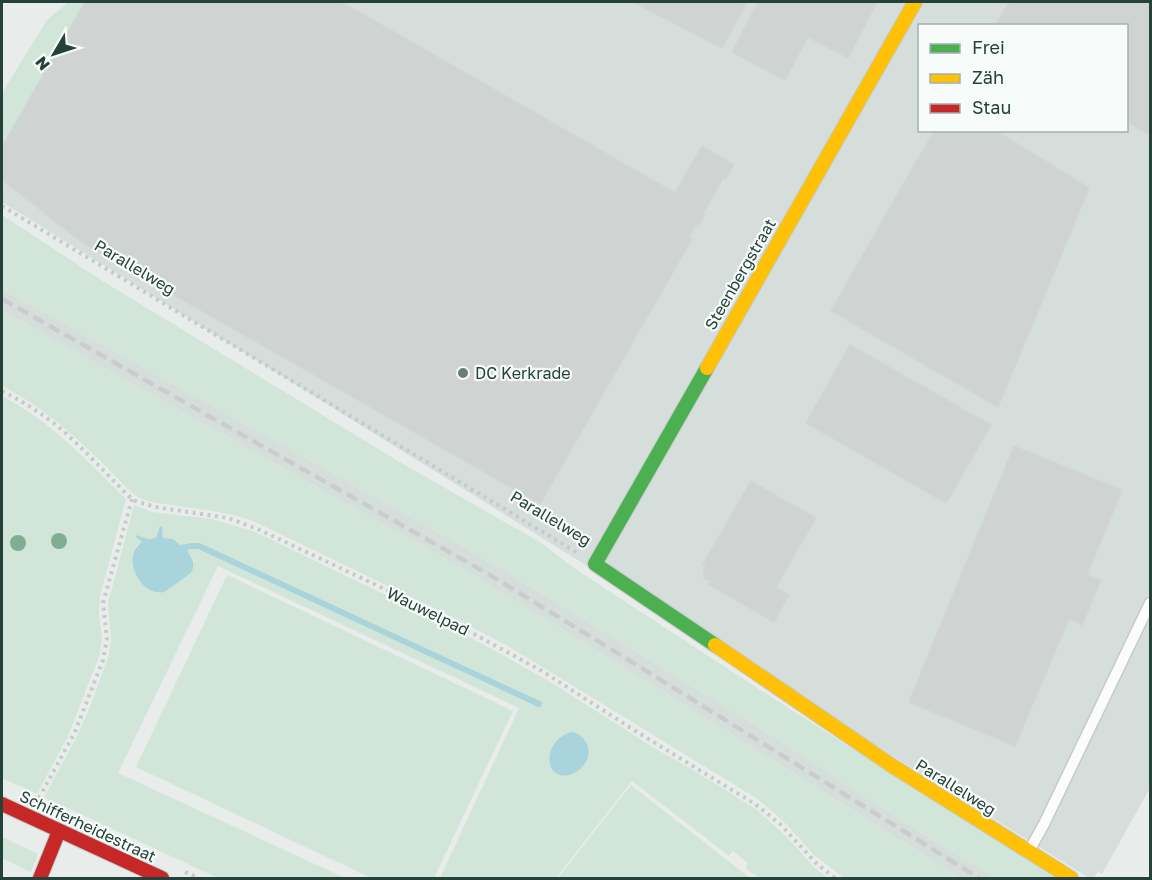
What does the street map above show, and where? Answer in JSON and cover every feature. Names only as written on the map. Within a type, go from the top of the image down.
[{"type":"street","name":"Steenbergstraat","points":[[595,564],[915,2]]},
{"type":"street","name":"Parallelweg","points":[[595,564],[891,765],[1071,879]]},
{"type":"street","name":"Schifferheidestraat","points":[[2,804],[162,879]]},
{"type":"street","points":[[40,879],[59,831]]},
{"type":"lane","points":[[1028,852],[1044,824],[1150,603]]},
{"type":"path","name":"Parallelweg","points":[[2,206],[595,564]]},
{"type":"path","name":"Wauwelpad","points":[[2,391],[20,400],[59,428],[132,499],[155,507],[228,518],[260,530],[410,601],[542,671],[755,804],[780,824],[817,864],[835,879]]},
{"type":"path","points":[[37,802],[75,732],[103,660],[107,639],[103,603],[132,499]]},
{"type":"shaded area","points":[[85,2],[1150,2],[1150,788],[1102,874],[1098,871],[1094,878],[1089,878],[2,202],[2,146]]},
{"type":"shaded area","points":[[2,289],[492,563],[752,723],[923,834],[996,878],[961,878],[460,567],[2,310]]},
{"type":"green space","points":[[69,2],[85,2],[2,146],[2,93],[47,20]]},
{"type":"green space","points":[[2,215],[101,280],[398,461],[538,541],[580,572],[768,695],[1056,878],[996,878],[923,834],[752,723],[492,563],[2,289]]},
{"type":"green space","points":[[2,310],[460,567],[961,878],[844,878],[814,855],[786,824],[756,798],[508,646],[255,522],[238,516],[139,498],[85,446],[54,420],[21,396],[2,386]]},
{"type":"green space","points":[[2,396],[53,430],[126,499],[100,596],[99,613],[102,638],[100,654],[68,736],[37,794],[2,778]]},
{"type":"green space","points":[[134,505],[152,512],[212,519],[253,531],[442,622],[549,681],[756,809],[828,878],[759,878],[745,868],[748,863],[733,851],[729,856],[632,781],[556,878],[440,878],[519,708],[218,566],[118,773],[345,878],[218,878],[44,797],[76,738],[109,654],[111,639],[108,603]],"holes":[[[162,527],[163,538],[181,545],[194,561],[187,576],[164,592],[152,591],[136,546],[142,542],[135,535],[148,539],[156,538]]]},
{"type":"green space","points":[[227,575],[513,711],[434,878],[371,878],[136,767]]},
{"type":"green space","points":[[631,785],[750,878],[558,878]]},
{"type":"green space","points":[[2,837],[38,854],[31,872],[2,858]]},
{"type":"water","points":[[160,526],[163,538],[173,539],[180,545],[192,543],[193,548],[187,550],[192,558],[193,568],[189,574],[166,591],[155,592],[142,584],[134,570],[133,555],[142,542],[135,536],[156,538]]},
{"type":"water","points":[[573,732],[582,736],[587,744],[589,753],[587,761],[576,772],[569,775],[555,773],[551,767],[551,750],[557,740]]},
{"type":"building","name":"DC Kerkrade","points":[[85,2],[342,2],[675,193],[702,146],[734,165],[726,179],[723,178],[698,227],[695,226],[689,237],[692,239],[540,504],[83,243],[2,180],[2,147]]},
{"type":"building","points":[[633,2],[747,2],[722,48]]},
{"type":"building","points":[[758,2],[877,2],[848,58],[808,37],[785,80],[732,52]]},
{"type":"building","points":[[1009,2],[1150,2],[1150,135],[1128,122],[1128,24],[996,24]]},
{"type":"building","points":[[934,132],[998,132],[1089,188],[1056,268],[905,181]]},
{"type":"building","points":[[905,181],[1056,268],[998,407],[831,311]]},
{"type":"building","points":[[850,345],[991,425],[946,503],[806,423]]},
{"type":"building","points":[[1014,446],[1122,490],[1087,575],[1101,580],[1082,625],[1069,619],[1015,746],[909,702]]},
{"type":"building","points":[[751,481],[816,518],[776,587],[789,595],[774,622],[708,584],[710,581],[704,578],[703,572],[706,566],[703,564]]},
{"type":"waterway","points":[[192,546],[199,546],[539,704]]},
{"type":"railway","points":[[2,299],[490,575],[979,878]]},
{"type":"traffic: fast","points":[[707,368],[595,564],[715,645]]},
{"type":"traffic: slow","points":[[707,368],[915,2]]},
{"type":"traffic: slow","points":[[715,645],[891,765],[1071,878]]},
{"type":"traffic: jam","points":[[2,804],[162,878]]},
{"type":"traffic: jam","points":[[40,878],[59,831]]},
{"type":"place","name":"DC Kerkrade","points":[[463,373]]}]
